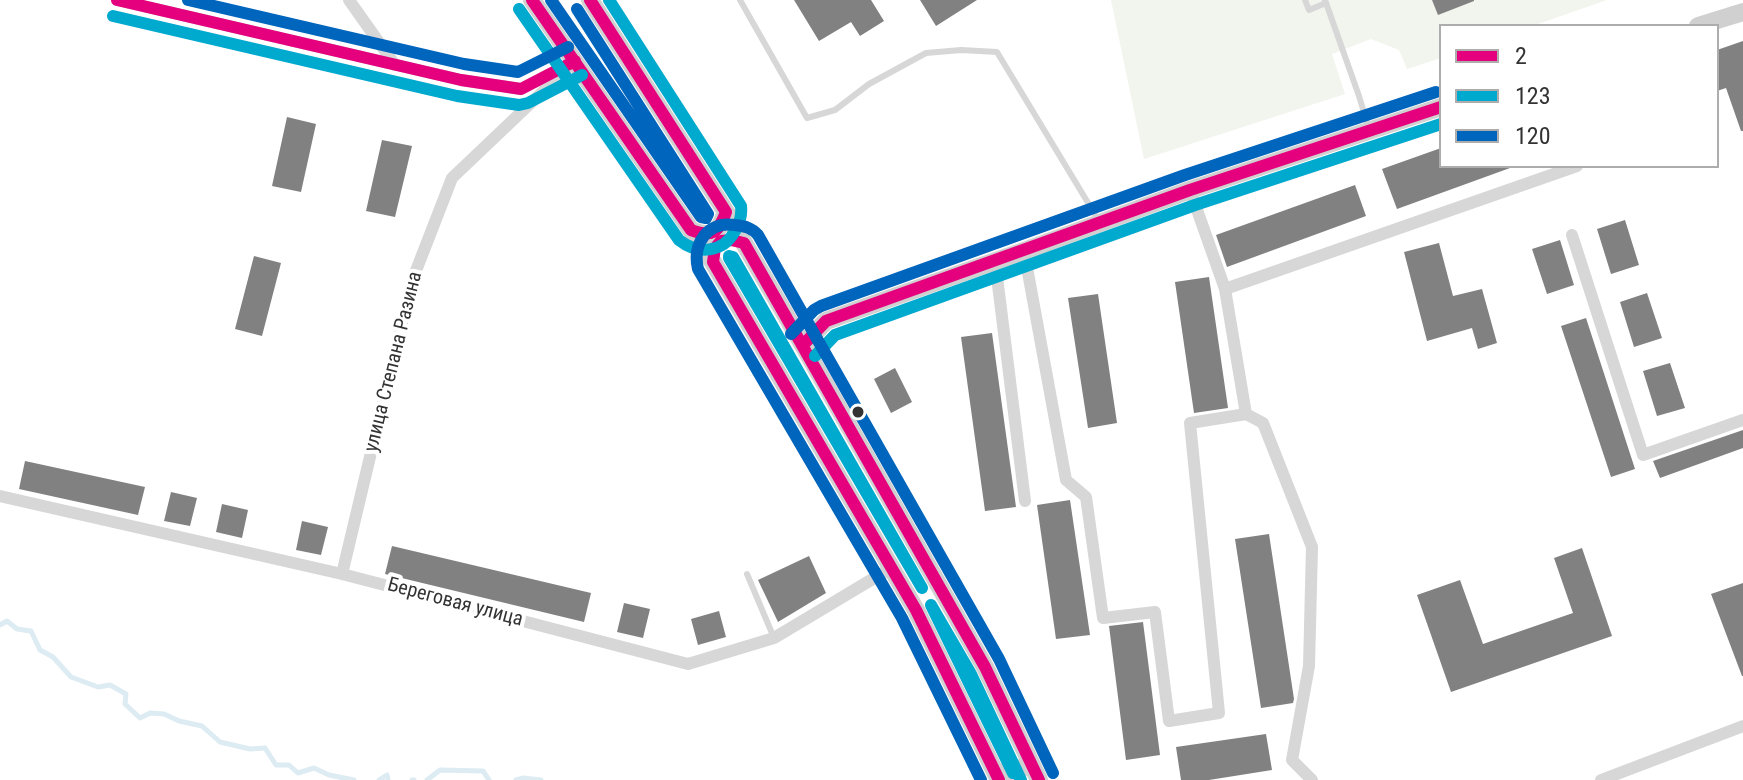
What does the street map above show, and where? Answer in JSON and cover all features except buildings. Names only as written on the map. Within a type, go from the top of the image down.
[{"type":"main road","points":[[532,0],[713,262],[916,610],[997,776],[1019,772],[1027,764],[1028,757]]},
{"type":"main road","points":[[590,0],[726,212],[803,345],[985,667],[1039,780]]},
{"type":"main road","points":[[1704,24],[1743,12]]},
{"type":"main road","points":[[803,345],[826,321],[1190,190],[1439,108]]},
{"type":"main road","points":[[691,230],[704,235],[713,234],[722,225],[726,212]]},
{"type":"main road","points":[[713,262],[713,250],[722,240],[744,243]]},
{"type":"street","points":[[117,0],[461,80],[521,89],[575,61]]},
{"type":"street","points":[[349,0],[395,65]]},
{"type":"street","name":"улица Степана Разина","points":[[342,574],[412,281],[452,178],[575,61]]},
{"type":"street","points":[[1225,289],[1571,168]]},
{"type":"street","points":[[1190,190],[1225,289],[1246,414]]},
{"type":"street","points":[[1572,235],[1643,455],[1743,420]]},
{"type":"street","points":[[1024,251],[1066,480],[1086,497],[1103,618],[1155,612],[1169,721],[1219,713],[1190,423],[1246,414],[1263,423],[1312,547],[1309,666],[1292,760],[1312,780]]},
{"type":"street","points":[[995,261],[1025,501]]},
{"type":"street","name":"Береговая улица","points":[[0,496],[342,574],[688,664],[774,638],[891,568]]},
{"type":"street","points":[[1601,780],[1743,726]]},
{"type":"lane","points":[[740,0],[807,118],[835,110],[869,84],[926,53],[961,50],[997,52],[1099,223]]},
{"type":"lane","points":[[1305,0],[1309,10],[1325,2],[1369,129]]},
{"type":"lane","points":[[747,574],[774,638]]},
{"type":"shaded area","points":[[1111,0],[1607,0],[1538,24],[1439,24],[1439,59],[1407,69],[1399,50],[1371,39],[1332,54],[1345,94],[1144,159]]},
{"type":"waterway","points":[[0,625],[7,621],[17,629],[31,631],[40,650],[53,657],[71,677],[98,687],[110,685],[126,694],[125,704],[140,718],[150,713],[164,714],[202,726],[220,742],[250,749],[265,748],[276,765],[289,765],[298,773],[314,768],[354,780]]},
{"type":"waterway","points":[[427,780],[440,770],[483,771],[489,780]]},
{"type":"waterway","points":[[379,780],[387,775],[388,780]]},
{"type":"waterway","points":[[516,780],[541,780]]},
{"type":"transit line","name":"2","points":[[117,0],[461,80],[521,89],[575,61]]},
{"type":"transit line","name":"120","points":[[188,0],[464,64],[518,72],[568,47]]},
{"type":"transit line","name":"2","points":[[532,0],[691,230],[705,234],[714,232],[726,212],[590,0]]},
{"type":"transit line","name":"120","points":[[551,0],[701,217],[706,218],[708,214],[577,9]]},
{"type":"transit line","name":"123","points":[[519,9],[679,240],[702,250],[724,244],[735,231],[741,206],[609,0]]},
{"type":"transit line","name":"123","points":[[113,16],[457,96],[519,105],[582,75]]},
{"type":"transit line","name":"120","points":[[791,334],[821,306],[1185,175],[1436,92]]},
{"type":"transit line","name":"2","points":[[803,345],[826,321],[1190,190],[1439,108]]},
{"type":"transit line","name":"123","points":[[815,356],[835,335],[1195,205],[1439,125]]},
{"type":"transit line","name":"120","points":[[981,780],[902,618],[698,269],[697,251],[710,230],[725,225],[742,226],[758,235],[999,659],[1053,773]]},
{"type":"transit line","name":"2","points":[[999,780],[916,610],[713,262],[715,248],[721,241],[744,243],[985,667],[1039,780]]},
{"type":"transit line","name":"123","points":[[729,256],[733,257],[922,588],[729,258],[729,256]]},
{"type":"transit line","name":"123","points":[[1013,773],[931,605],[971,674],[1021,780]]}]
